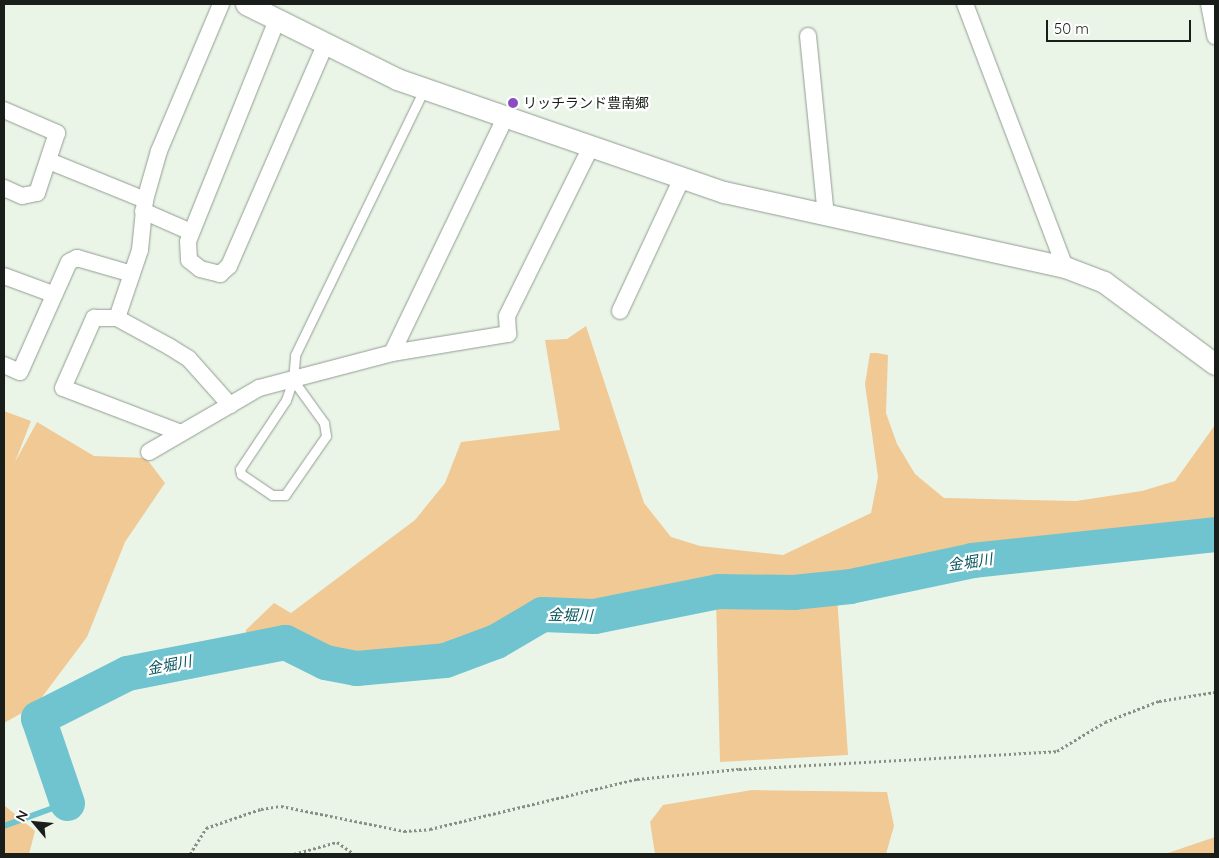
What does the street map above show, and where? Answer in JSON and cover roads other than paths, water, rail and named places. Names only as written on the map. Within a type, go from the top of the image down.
[{"type":"street","points":[[117,318],[140,250],[144,205],[169,122],[221,4]]},
{"type":"street","points":[[246,4],[325,45],[424,89],[682,178],[826,215],[1064,267],[1104,282],[1215,364]]},
{"type":"street","points":[[965,4],[1064,267]]},
{"type":"street","points":[[1209,4],[1215,36]]},
{"type":"street","points":[[277,20],[186,246],[193,264],[207,273],[225,272],[325,45]]},
{"type":"street","points":[[808,36],[826,215]]},
{"type":"street","points":[[4,110],[53,128],[57,133],[37,193],[22,196],[4,188]]},
{"type":"street","points":[[392,353],[505,118]]},
{"type":"street","points":[[149,452],[260,388],[392,353],[508,334],[507,316],[591,147]]},
{"type":"street","points":[[49,161],[144,205],[191,232]]},
{"type":"street","points":[[620,311],[682,178]]},
{"type":"street","points":[[4,365],[20,372],[64,267],[76,258],[132,274]]},
{"type":"street","points":[[4,276],[52,294]]},
{"type":"street","points":[[181,433],[63,388],[94,318],[117,318],[189,359],[230,405]]},
{"type":"lane","points":[[294,380],[324,423],[326,436],[285,495],[272,495],[241,474],[240,469],[286,400],[294,380],[296,356],[424,89]]},
{"type":"waterway","name":"金堀川","points":[[67,803],[38,718],[127,673],[285,642],[325,662],[356,668],[445,660],[496,641],[542,614],[594,616],[718,591],[793,592],[850,586],[972,560],[1215,534]]},
{"type":"waterway","points":[[4,826],[67,803]]},
{"type":"place","name":"リッチランド豊南郷","points":[[513,103]]}]
